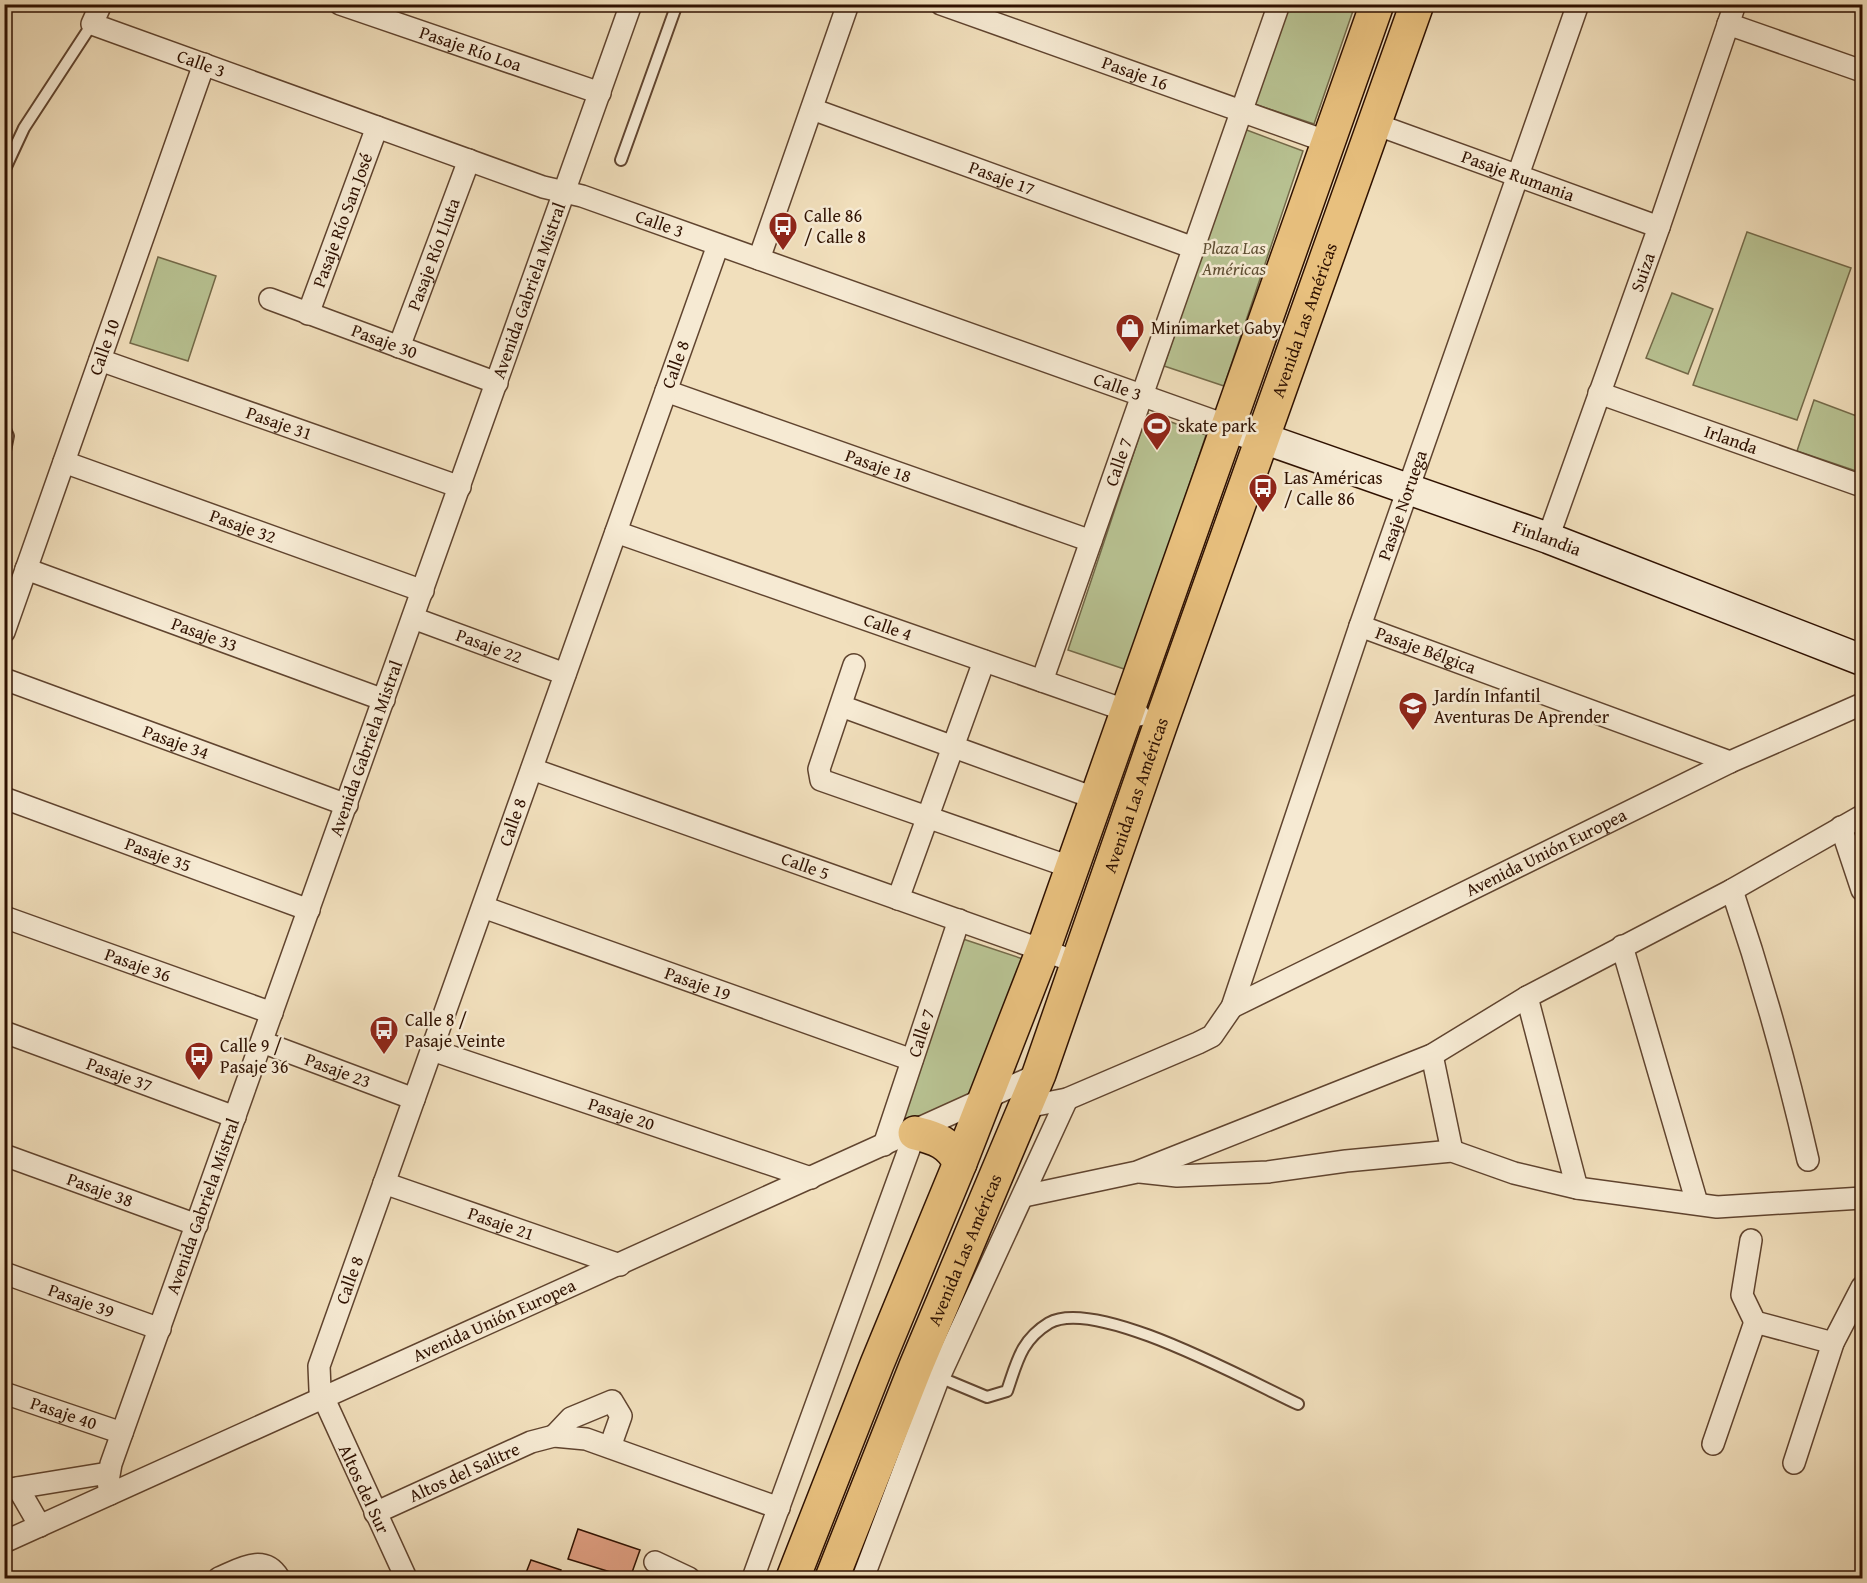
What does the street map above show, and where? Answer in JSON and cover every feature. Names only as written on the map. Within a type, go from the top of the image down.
[{"type":"main road","name":"Avenida Las Américas","points":[[793,1578],[1043,950],[1377,4]]},
{"type":"main road","name":"Avenida Las Américas","points":[[832,1578],[916,1366],[1039,1074],[1161,723],[1417,4]]},
{"type":"main road","points":[[915,1133],[944,1142],[955,1153],[960,1163]]},
{"type":"street","points":[[92,24],[100,4]]},
{"type":"street","name":"Pasaje Río Loa","points":[[340,4],[600,93]]},
{"type":"street","name":"Avenida Gabriela Mistral","points":[[110,1494],[108,1473],[631,4]]},
{"type":"street","points":[[759,259],[848,4]]},
{"type":"street","name":"Pasaje 16","points":[[941,4],[1328,142]]},
{"type":"street","name":"Calle 7","points":[[1042,681],[1279,4]]},
{"type":"street","name":"Pasaje Noruega","points":[[1232,1007],[1407,489],[1578,4]]},
{"type":"street","points":[[1732,14],[1863,71]]},
{"type":"street","name":"Suiza","points":[[1548,538],[1732,14]]},
{"type":"street","name":"Calle 3","points":[[92,24],[469,160],[759,259],[1228,426]]},
{"type":"street","name":"Calle 10","points":[[4,632],[204,64]]},
{"type":"street","name":"Pasaje 17","points":[[812,109],[1194,248]]},
{"type":"street","name":"Pasaje Rumania","points":[[1375,124],[1659,227]]},
{"type":"street","name":"Pasaje Río San José","points":[[308,314],[377,127]]},
{"type":"street","name":"Pasaje Río Lluta","points":[[399,347],[469,160]]},
{"type":"street","name":"Calle 8","points":[[323,1398],[318,1384],[319,1366],[718,245]]},
{"type":"street","name":"Pasaje 30","points":[[270,299],[497,383]]},
{"type":"street","name":"Pasaje 31","points":[[100,360],[460,487]]},
{"type":"street","name":"Pasaje 18","points":[[666,391],[1091,542]]},
{"type":"street","name":"Irlanda","points":[[1599,393],[1863,486]]},
{"type":"street","name":"Finlandia","points":[[1228,426],[1548,538],[1863,660]]},
{"type":"street","name":"Pasaje 32","points":[[64,462],[423,591]]},
{"type":"street","name":"Calle 4","points":[[616,531],[1161,723]]},
{"type":"street","name":"Pasaje 33","points":[[27,569],[384,700]]},
{"type":"street","name":"Pasaje 22","points":[[413,618],[565,674]]},
{"type":"street","name":"Pasaje Bélgica","points":[[1360,626],[1730,762]]},
{"type":"street","points":[[898,898],[984,661]]},
{"type":"street","points":[[854,665],[819,769],[821,780],[1072,868]]},
{"type":"street","name":"Pasaje 34","points":[[4,679],[347,804]]},
{"type":"street","name":"Avenida Unión Europea","points":[[1232,1007],[1730,762],[1863,704]]},
{"type":"street","points":[[841,706],[1096,799]]},
{"type":"street","name":"Calle 5","points":[[532,769],[1079,963]]},
{"type":"street","name":"Pasaje 35","points":[[4,798],[309,910]]},
{"type":"street","points":[[1024,1196],[1137,1172],[1432,1055],[1527,997],[1732,890],[1863,816]]},
{"type":"street","points":[[1841,827],[1863,890]]},
{"type":"street","points":[[1732,890],[1767,994],[1808,1160]]},
{"type":"street","name":"Pasaje 19","points":[[483,907],[912,1060]]},
{"type":"street","name":"Pasaje 36","points":[[4,916],[272,1013]]},
{"type":"street","name":"Calle 7","points":[[884,1145],[959,920]]},
{"type":"street","points":[[1622,946],[1697,1203]]},
{"type":"street","points":[[1527,997],[1577,1188]]},
{"type":"street","points":[[1026,1107],[1067,1099],[1212,1036],[1232,1007]]},
{"type":"street","name":"Pasaje 37","points":[[4,1032],[235,1117]]},
{"type":"street","name":"Pasaje 23","points":[[262,1042],[414,1099]]},
{"type":"street","name":"Pasaje 20","points":[[432,1050],[811,1178]]},
{"type":"street","points":[[1432,1055],[1452,1151]]},
{"type":"street","name":"Avenida Unión Europea","points":[[4,1542],[915,1133],[1039,1074]]},
{"type":"street","points":[[986,1098],[1005,1111],[1012,1142]]},
{"type":"street","points":[[863,1578],[939,1377],[1067,1099]]},
{"type":"street","points":[[753,1578],[915,1133]]},
{"type":"street","points":[[1137,1172],[1177,1176],[1268,1173],[1346,1161],[1452,1151],[1514,1173],[1577,1188],[1717,1207],[1863,1198]]},
{"type":"street","name":"Pasaje 38","points":[[4,1155],[196,1225]]},
{"type":"street","name":"Pasaje 21","points":[[384,1184],[620,1264]]},
{"type":"street","points":[[1713,1444],[1755,1322],[1742,1295],[1751,1240]]},
{"type":"street","name":"Pasaje 39","points":[[4,1273],[159,1329]]},
{"type":"street","points":[[1794,1463],[1833,1343],[1863,1287]]},
{"type":"street","points":[[1755,1322],[1833,1343]]},
{"type":"street","name":"Pasaje 40","points":[[4,1393],[122,1433]]},
{"type":"street","name":"Altos del Sur","points":[[323,1398],[406,1578]]},
{"type":"street","name":"Altos del Salitre","points":[[554,1436],[571,1418],[612,1401],[621,1416],[610,1447]]},
{"type":"street","name":"Altos del Salitre","points":[[375,1513],[531,1442],[554,1436],[586,1439],[779,1508]]},
{"type":"street","points":[[40,1526],[11,1489],[108,1473]]},
{"type":"street","points":[[655,1562],[689,1578]]},
{"type":"street","points":[[219,1578],[245,1566],[258,1564],[272,1569],[279,1578]]},
{"type":"lane","points":[[621,160],[678,4]]},
{"type":"lane","points":[[4,171],[24,128],[92,24]]},
{"type":"lane","points":[[4,427],[8,436],[4,456]]},
{"type":"lane","points":[[939,1377],[987,1396],[1007,1391],[1022,1345],[1050,1322],[1080,1318],[1141,1331],[1298,1404]]},
{"type":"green space","points":[[1284,5],[1355,5],[1314,124],[1251,103]]},
{"type":"green space","name":"Plaza Las Américas","points":[[1244,129],[1303,151],[1224,386],[1164,366]]},
{"type":"green space","points":[[1747,232],[1851,268],[1797,420],[1693,385]]},
{"type":"green space","points":[[158,257],[216,276],[188,361],[130,343]]},
{"type":"green space","points":[[1672,293],[1713,309],[1688,374],[1646,358]]},
{"type":"green space","points":[[1814,400],[1862,418],[1862,473],[1797,451]]},
{"type":"green space","points":[[1147,413],[1206,435],[1127,670],[1068,650]]},
{"type":"green space","points":[[963,939],[1023,959],[976,1093],[895,1133]]},
{"type":"building","points":[[578,1529],[640,1550],[630,1578],[568,1559]]},
{"type":"building","points":[[531,1560],[561,1570],[558,1578],[524,1578]]},
{"type":"place","name":"Calle 86 / Calle 8","points":[[783,252]]},
{"type":"place","name":"Minimarket Gaby","points":[[1130,354]]},
{"type":"place","name":"skate park","points":[[1157,452]]},
{"type":"place","name":"Las Américas / Calle 86","points":[[1263,514]]},
{"type":"place","name":"Jardín Infantil Aventuras De Aprender","points":[[1413,732]]},
{"type":"place","name":"Calle 8 / Pasaje Veinte","points":[[384,1056]]},
{"type":"place","name":"Calle 9 / Pasaje 36","points":[[199,1082]]}]
